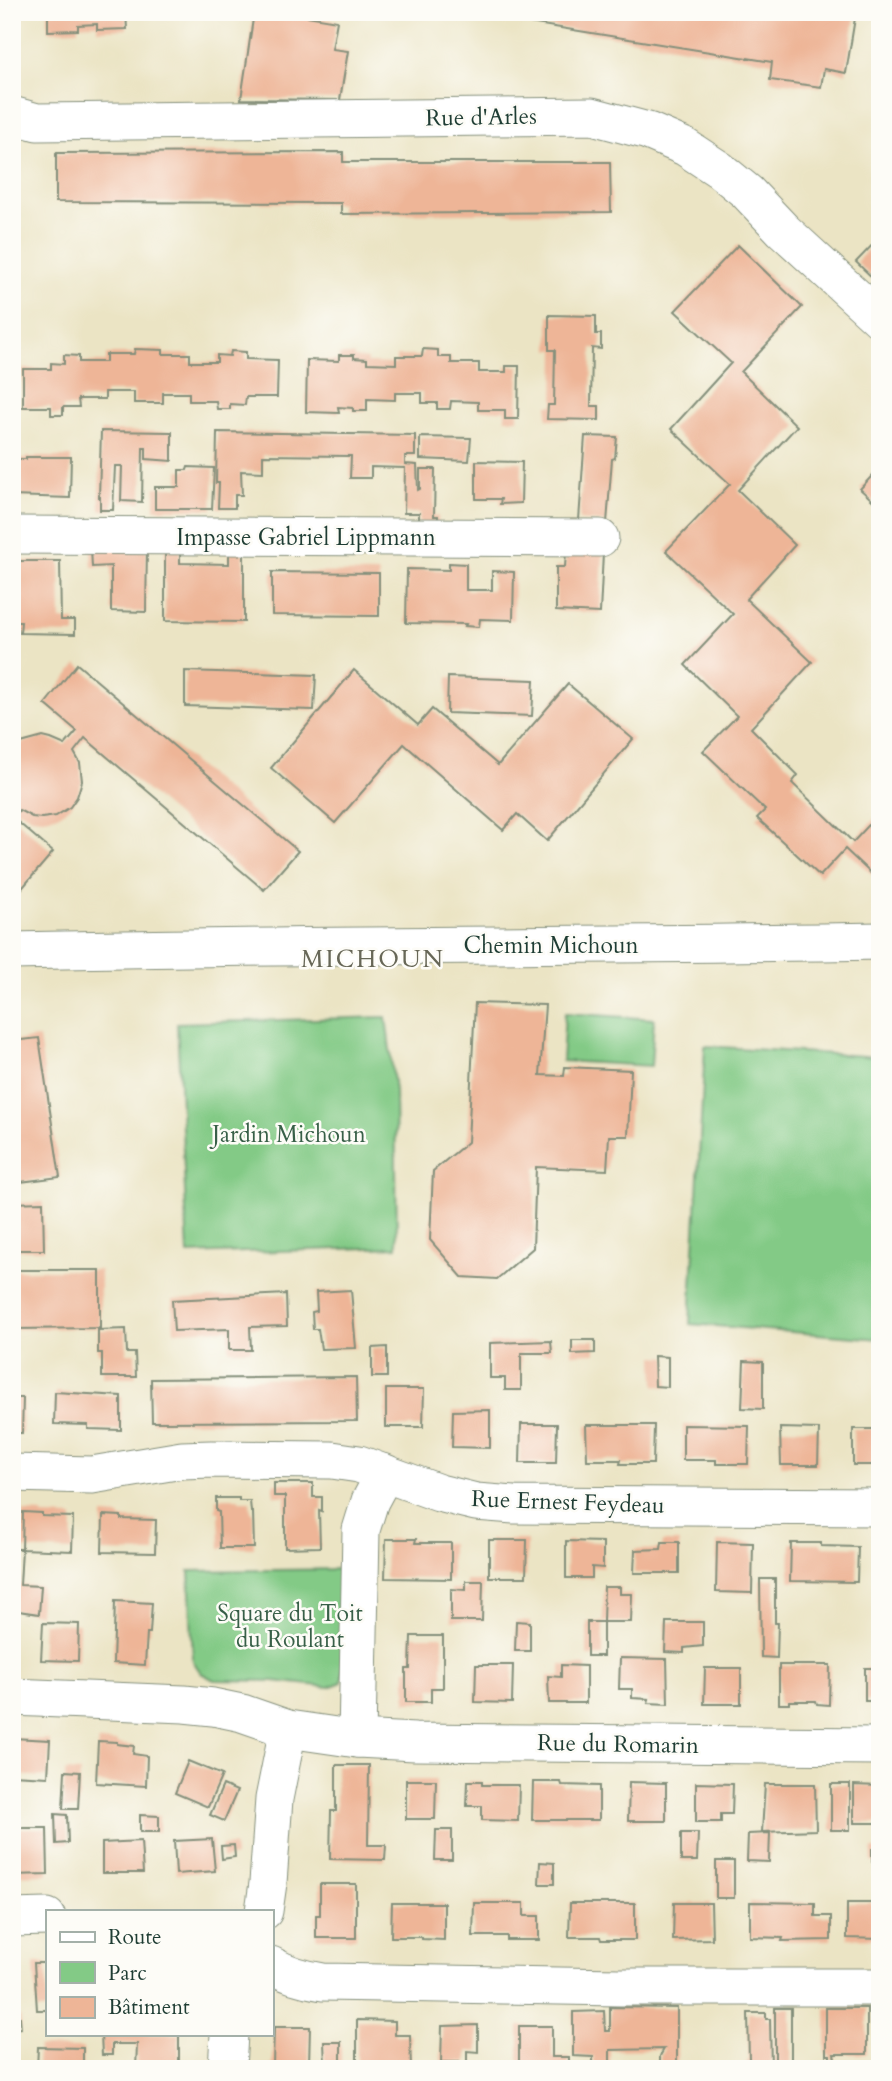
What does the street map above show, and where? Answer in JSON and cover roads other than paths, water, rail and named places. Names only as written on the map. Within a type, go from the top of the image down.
[{"type":"street","name":"Rue d'Arles","points":[[12,115],[37,122],[592,116],[648,131],[685,147],[720,170],[747,192],[783,230],[880,319]]},
{"type":"street","name":"Impasse Gabriel Lippmann","points":[[12,535],[600,538]]},
{"type":"street","name":"Chemin Michoun","points":[[12,951],[880,940]]},
{"type":"street","name":"Rue Ernest Feydeau","points":[[12,1473],[92,1475],[211,1458],[332,1460],[359,1464],[439,1493],[476,1502],[880,1507]]},
{"type":"street","points":[[357,1739],[361,1530],[370,1501],[385,1472]]},
{"type":"street","points":[[12,1697],[184,1704],[242,1713],[288,1730],[274,1799],[264,1910]]},
{"type":"street","name":"Rue du Romarin","points":[[288,1730],[357,1739],[415,1742],[880,1746]]},
{"type":"street","points":[[12,1917],[46,1917]]},
{"type":"street","points":[[273,1966],[294,1976],[323,1982],[619,1987],[880,1987]]},
{"type":"street","points":[[227,2069],[229,2036]]},
{"type":"district","name":"MICHOUN","points":[[373,959]]},
{"type":"park label","name":"Jardin Michoun","points":[[289,1134]]},
{"type":"park label","name":"Square du Toit du Roulant","points":[[290,1626]]}]
